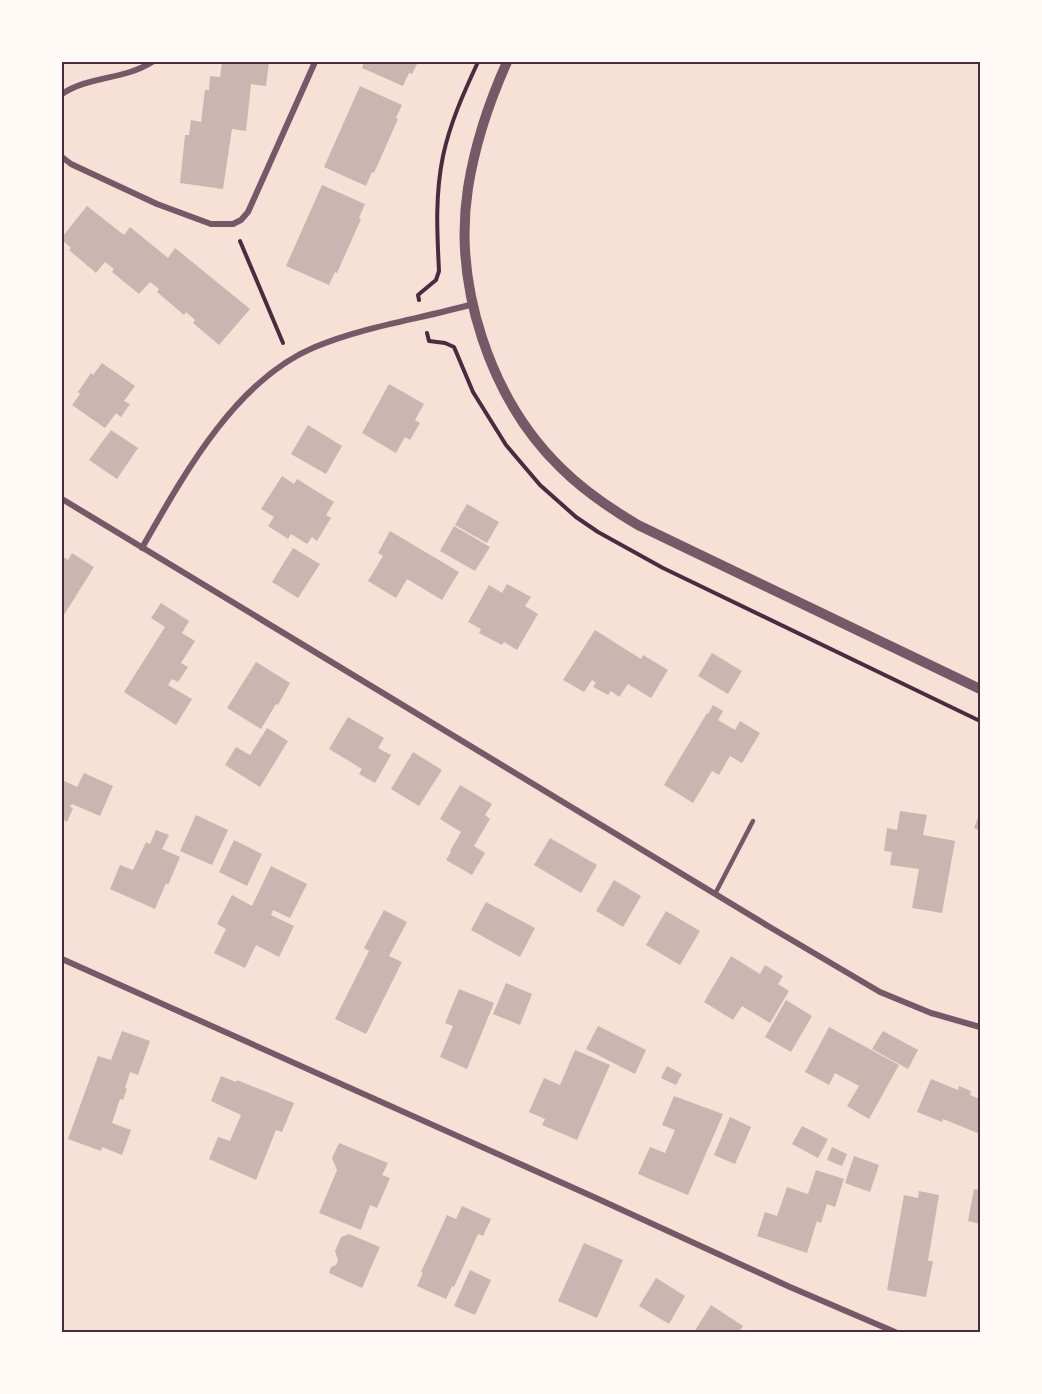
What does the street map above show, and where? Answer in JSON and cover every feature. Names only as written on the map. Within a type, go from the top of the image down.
[{"type":"street","points":[[62,94],[79,85],[134,71],[152,62]]},
{"type":"street","points":[[62,157],[83,170],[157,204],[211,224],[233,224],[241,220],[248,212],[315,62]]},
{"type":"street","points":[[507,62],[479,137],[468,189],[466,249],[474,304],[493,365],[516,411],[544,451],[596,498],[614,511],[658,535],[981,688]]},
{"type":"street","points":[[142,548],[162,512],[226,417],[240,401],[273,372],[313,348],[343,337],[474,304]]},
{"type":"street","points":[[62,499],[880,992],[931,1013],[981,1027]]},
{"type":"street","points":[[62,959],[790,1287],[895,1332]]},
{"type":"lane","points":[[716,894],[753,821]]},
{"type":"path","points":[[418,295],[436,280],[439,271],[437,211],[443,156],[459,104],[478,62]]},
{"type":"path","points":[[233,224],[284,342]]},
{"type":"building","points":[[222,62],[269,62],[266,86],[251,84],[246,131],[232,129],[223,189],[180,183],[185,135],[189,135],[191,120],[201,122],[205,90],[209,90],[210,76],[220,77]]},
{"type":"building","points":[[364,62],[418,62],[412,74],[409,73],[403,86],[362,68]]},
{"type":"building","points":[[360,86],[402,105],[374,173],[372,172],[366,186],[324,167]]},
{"type":"building","points":[[322,185],[365,204],[359,218],[361,219],[337,273],[335,272],[329,285],[286,266]]},
{"type":"building","points":[[87,206],[124,235],[130,227],[168,258],[175,248],[250,309],[219,345],[193,323],[195,320],[186,312],[184,315],[157,292],[159,289],[150,282],[139,294],[112,272],[114,269],[105,262],[96,273],[69,250],[71,248],[62,240]]},
{"type":"building","points":[[102,363],[135,386],[124,401],[130,404],[121,417],[116,413],[105,428],[72,405],[91,373],[93,375]]},
{"type":"building","points":[[389,384],[424,404],[415,420],[420,423],[410,440],[405,437],[396,453],[362,433]]},
{"type":"building","points":[[308,425],[342,446],[326,474],[291,454]]},
{"type":"building","points":[[111,430],[138,448],[117,479],[89,460]]},
{"type":"building","points":[[282,476],[294,484],[297,479],[334,502],[326,515],[331,518],[317,541],[312,537],[307,544],[291,534],[288,539],[268,526],[274,517],[261,509]]},
{"type":"building","points":[[467,504],[499,522],[487,543],[455,525]]},
{"type":"building","points":[[454,526],[490,547],[475,571],[440,551]]},
{"type":"building","points":[[390,531],[459,572],[442,600],[407,579],[396,598],[368,581],[383,556],[378,553]]},
{"type":"building","points":[[293,548],[320,564],[298,598],[272,582]]},
{"type":"building","points":[[72,553],[94,567],[62,618],[62,556],[68,560]]},
{"type":"building","points":[[507,584],[531,597],[525,606],[538,614],[517,650],[504,642],[502,645],[479,633],[481,629],[468,622],[489,585],[502,593]]},
{"type":"building","points":[[161,603],[189,621],[182,633],[195,641],[181,663],[188,667],[178,682],[172,679],[168,685],[192,699],[176,725],[124,692],[165,627],[151,618]]},
{"type":"building","points":[[595,630],[641,659],[643,655],[668,670],[651,698],[628,684],[619,697],[611,691],[608,695],[593,687],[596,683],[592,680],[584,692],[563,680]]},
{"type":"building","points":[[712,653],[742,671],[728,694],[698,676]]},
{"type":"building","points":[[256,662],[290,683],[261,729],[227,708]]},
{"type":"building","points":[[713,705],[723,711],[718,720],[735,730],[740,721],[760,733],[742,763],[730,756],[719,775],[712,771],[693,803],[664,785]]},
{"type":"building","points":[[348,717],[384,738],[378,748],[391,755],[375,783],[359,774],[362,769],[329,749]]},
{"type":"building","points":[[267,728],[288,741],[260,787],[225,765],[236,747],[250,755]]},
{"type":"building","points":[[413,752],[442,770],[419,806],[391,789]]},
{"type":"building","points":[[84,773],[113,786],[100,816],[72,804],[70,807],[73,808],[67,822],[64,820],[62,827],[62,780],[77,787]]},
{"type":"building","points":[[460,785],[492,804],[485,815],[490,819],[474,846],[485,853],[472,875],[446,860],[461,832],[440,819]]},
{"type":"building","points":[[900,811],[927,815],[923,835],[955,841],[942,913],[912,908],[919,869],[890,865],[892,852],[884,851],[887,828],[897,830]]},
{"type":"building","points":[[980,812],[980,831],[974,828]]},
{"type":"building","points":[[196,815],[228,830],[212,865],[180,851]]},
{"type":"building","points":[[156,830],[169,835],[162,849],[180,857],[155,909],[110,889],[120,865],[133,870],[146,842],[150,844]]},
{"type":"building","points":[[550,838],[597,865],[581,893],[534,865]]},
{"type":"building","points":[[234,840],[262,854],[247,886],[219,872]]},
{"type":"building","points":[[271,866],[307,884],[290,918],[273,910],[271,915],[294,926],[279,957],[256,945],[245,968],[214,953],[226,929],[217,924],[232,895],[252,906]]},
{"type":"building","points":[[614,880],[641,896],[623,927],[596,911]]},
{"type":"building","points":[[486,902],[535,928],[520,957],[471,930]]},
{"type":"building","points":[[384,910],[407,922],[389,956],[402,962],[366,1034],[335,1019],[369,951],[364,948]]},
{"type":"building","points":[[666,911],[700,931],[680,965],[646,945]]},
{"type":"building","points":[[731,956],[760,974],[765,965],[783,976],[778,984],[789,991],[770,1023],[742,1006],[733,1020],[704,1002]]},
{"type":"building","points":[[506,983],[532,994],[520,1025],[493,1014]]},
{"type":"building","points":[[459,989],[494,1003],[467,1069],[440,1057],[453,1026],[445,1023]]},
{"type":"building","points":[[786,1000],[812,1016],[791,1052],[765,1037]]},
{"type":"building","points":[[598,1026],[646,1050],[635,1074],[586,1049]]},
{"type":"building","points":[[829,1027],[899,1065],[869,1119],[847,1106],[859,1086],[835,1073],[829,1085],[805,1072]]},
{"type":"building","points":[[122,1031],[150,1041],[138,1075],[130,1072],[125,1088],[127,1089],[123,1100],[120,1099],[112,1123],[131,1130],[122,1155],[102,1147],[101,1151],[68,1139],[98,1056],[111,1060]]},
{"type":"building","points":[[883,1031],[918,1050],[908,1069],[872,1049]]},
{"type":"building","points":[[575,1050],[610,1065],[577,1140],[542,1125],[545,1119],[529,1112],[544,1078],[560,1085]]},
{"type":"building","points":[[667,1066],[682,1074],[676,1085],[661,1078]]},
{"type":"building","points":[[221,1076],[294,1103],[282,1132],[276,1130],[256,1180],[209,1159],[218,1137],[230,1141],[241,1115],[211,1101]]},
{"type":"building","points":[[931,1079],[958,1090],[959,1086],[971,1091],[970,1095],[980,1099],[980,1134],[943,1119],[942,1122],[917,1112]]},
{"type":"building","points":[[674,1096],[723,1114],[688,1195],[638,1174],[650,1147],[665,1153],[675,1130],[662,1125]]},
{"type":"building","points":[[730,1117],[751,1127],[735,1164],[714,1155]]},
{"type":"building","points":[[802,1126],[828,1139],[818,1158],[792,1144]]},
{"type":"building","points":[[339,1143],[388,1163],[382,1175],[390,1178],[377,1208],[370,1205],[361,1230],[319,1213],[337,1170],[332,1158]]},
{"type":"building","points":[[832,1147],[847,1154],[842,1166],[827,1160]]},
{"type":"building","points":[[854,1156],[879,1165],[870,1192],[845,1183]]},
{"type":"building","points":[[816,1170],[844,1179],[835,1207],[827,1204],[821,1223],[817,1221],[807,1253],[757,1236],[765,1212],[777,1216],[787,1187],[808,1194]]},
{"type":"building","points":[[974,1189],[980,1190],[980,1224],[968,1221]]},
{"type":"building","points":[[919,1191],[939,1195],[928,1261],[933,1261],[926,1297],[887,1290],[904,1195],[918,1198]]},
{"type":"building","points":[[462,1206],[491,1219],[483,1236],[478,1234],[454,1287],[452,1286],[446,1299],[417,1286],[447,1215],[456,1219]]},
{"type":"building","points":[[349,1234],[380,1247],[362,1288],[329,1273],[338,1260],[335,1251],[341,1237]]},
{"type":"building","points":[[584,1243],[623,1260],[597,1318],[558,1301]]},
{"type":"building","points":[[470,1270],[491,1280],[475,1315],[454,1306]]},
{"type":"building","points":[[656,1278],[685,1296],[669,1324],[639,1306]]},
{"type":"building","points":[[711,1305],[743,1326],[739,1332],[694,1332]]}]
